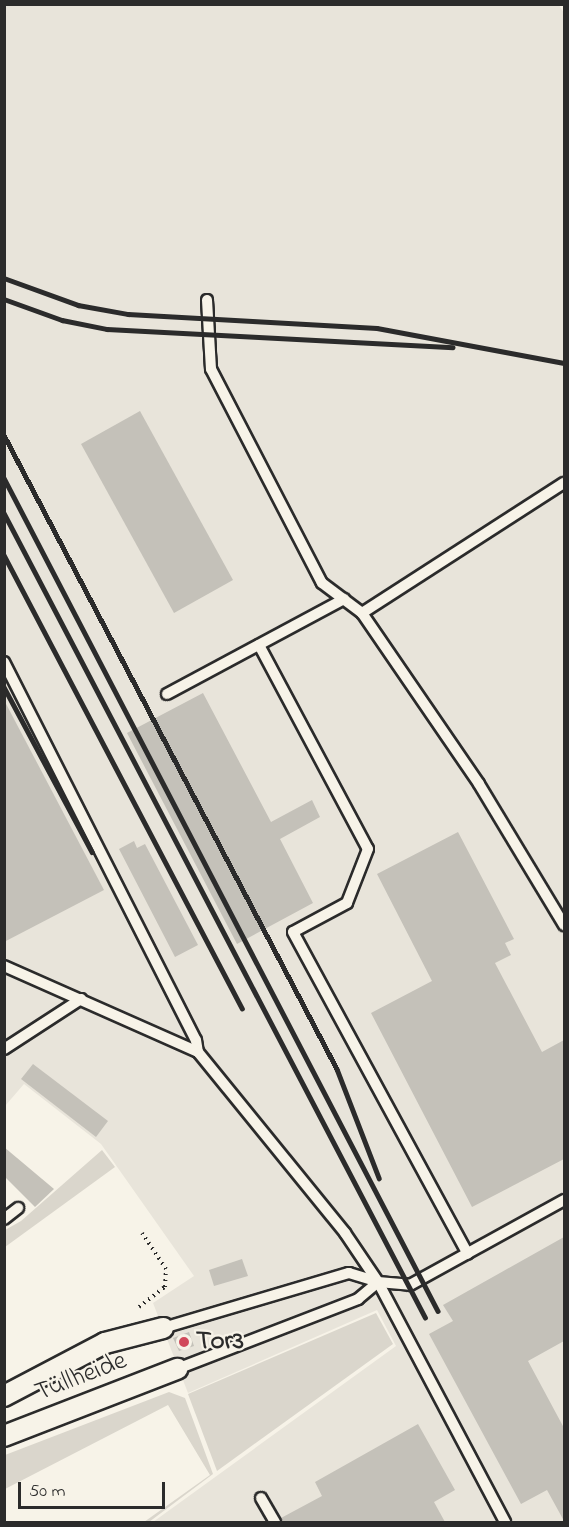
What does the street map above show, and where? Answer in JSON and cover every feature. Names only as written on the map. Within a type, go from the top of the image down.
[{"type":"street","name":"Tüllheide","points":[[4,1396],[105,1343],[163,1328]]},
{"type":"street","name":"Tüllheide","points":[[4,1436],[177,1369]]},
{"type":"lane","points":[[207,300],[211,369],[322,582],[362,613],[479,784],[564,925]]},
{"type":"lane","points":[[362,613],[564,483]]},
{"type":"lane","points":[[166,694],[344,599]]},
{"type":"lane","points":[[259,645],[368,849],[347,903],[293,932],[468,1254]]},
{"type":"lane","points":[[4,663],[196,1040],[198,1052]]},
{"type":"lane","points":[[4,966],[198,1052],[345,1233],[378,1282],[505,1522]]},
{"type":"lane","points":[[4,1049],[81,999]]},
{"type":"lane","points":[[163,1328],[349,1274],[378,1282],[410,1284],[564,1200]]},
{"type":"lane","points":[[4,1219],[18,1208]]},
{"type":"lane","points":[[177,1369],[358,1299],[378,1282]]},
{"type":"lane","points":[[261,1498],[275,1522]]},
{"type":"path","points":[[139,1307],[165,1287],[166,1269],[142,1233]]},
{"type":"shaded area","points":[[5,5],[559,5],[564,13],[564,1522],[153,1522],[396,1346],[377,1310],[188,1393],[153,1303],[194,1276],[101,1144],[24,1084],[5,1106]]},
{"type":"shaded area","points":[[102,1150],[115,1167],[5,1247],[5,1230],[21,1221]]},
{"type":"shaded area","points":[[376,1313],[393,1344],[217,1471],[188,1394]]},
{"type":"shaded area","points":[[169,1392],[185,1398],[213,1474],[149,1522],[144,1522],[210,1475],[168,1405],[5,1489],[5,1455]]},
{"type":"building","points":[[140,411],[233,580],[174,613],[81,444]]},
{"type":"building","points":[[203,693],[271,822],[312,800],[320,817],[280,839],[313,903],[237,944],[127,733]]},
{"type":"building","points":[[4,700],[104,890],[4,942]]},
{"type":"building","points":[[458,832],[514,939],[505,943],[511,955],[495,963],[542,1052],[564,1040],[564,1159],[472,1207],[371,1013],[432,981],[377,874]]},
{"type":"building","points":[[134,841],[137,848],[145,844],[198,945],[175,957],[119,849]]},
{"type":"building","points":[[33,1064],[108,1121],[96,1137],[21,1079]]},
{"type":"building","points":[[4,1147],[54,1189],[35,1207],[4,1176]]},
{"type":"building","points":[[564,1237],[564,1341],[528,1361],[564,1428],[564,1521],[547,1490],[521,1504],[429,1334],[453,1321],[443,1305]]},
{"type":"building","points":[[242,1259],[248,1276],[214,1286],[209,1270]]},
{"type":"building","name":"Tor3","points":[[189,1332],[194,1346],[179,1351],[173,1338]]},
{"type":"building","points":[[418,1424],[455,1490],[434,1502],[445,1522],[282,1522],[281,1518],[322,1496],[315,1482]]},
{"type":"railway","points":[[4,278],[78,305],[128,314],[377,328],[564,363]]},
{"type":"railway","points":[[4,299],[62,320],[107,329],[453,347]]},
{"type":"railway","points":[[4,435],[337,1069],[379,1178]]},
{"type":"railway","points":[[4,478],[438,1311]]},
{"type":"railway","points":[[4,513],[425,1317]]},
{"type":"railway","points":[[4,555],[242,1008]]},
{"type":"railway","points":[[4,687],[92,852]]},
{"type":"place","name":"Tor3","points":[[184,1342]]}]
